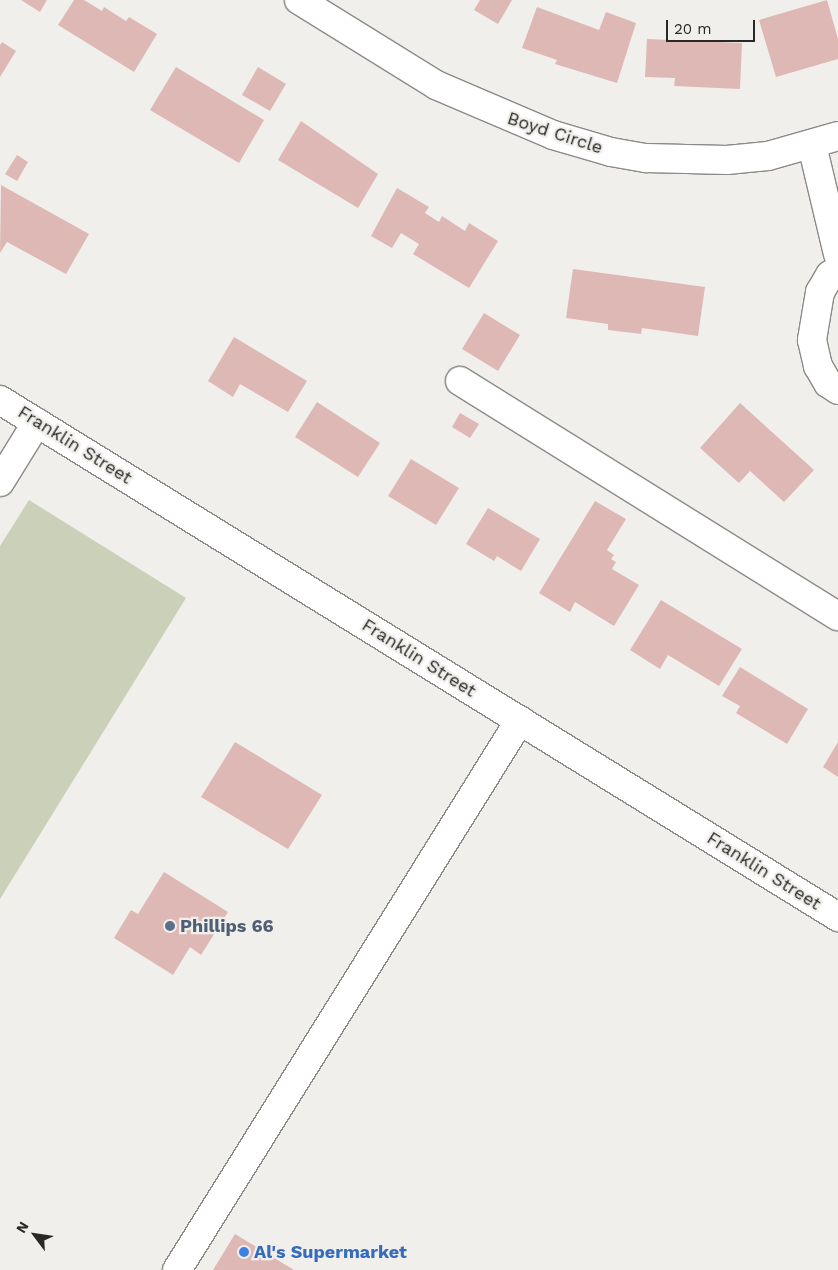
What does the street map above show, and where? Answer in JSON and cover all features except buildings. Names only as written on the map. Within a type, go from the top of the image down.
[{"type":"main road","name":"Boyd Circle","points":[[299,0],[436,85],[494,113],[553,136],[611,152],[686,161],[768,156],[812,145],[838,136]]},
{"type":"main road","points":[[812,145],[838,254]]},
{"type":"main road","points":[[838,270],[830,275],[820,292],[812,340],[818,366],[828,383],[838,390]]},
{"type":"main road","points":[[460,381],[838,616]]},
{"type":"main road","name":"Franklin Street","points":[[0,400],[838,917]]},
{"type":"main road","points":[[0,482],[37,422]]},
{"type":"main road","points":[[177,1270],[520,720]]},
{"type":"green space","points":[[29,500],[186,598],[0,899],[0,546]]},
{"type":"place","name":"Phillips 66","points":[[170,926]]},
{"type":"place","name":"Al's Supermarket","points":[[244,1252]]}]
